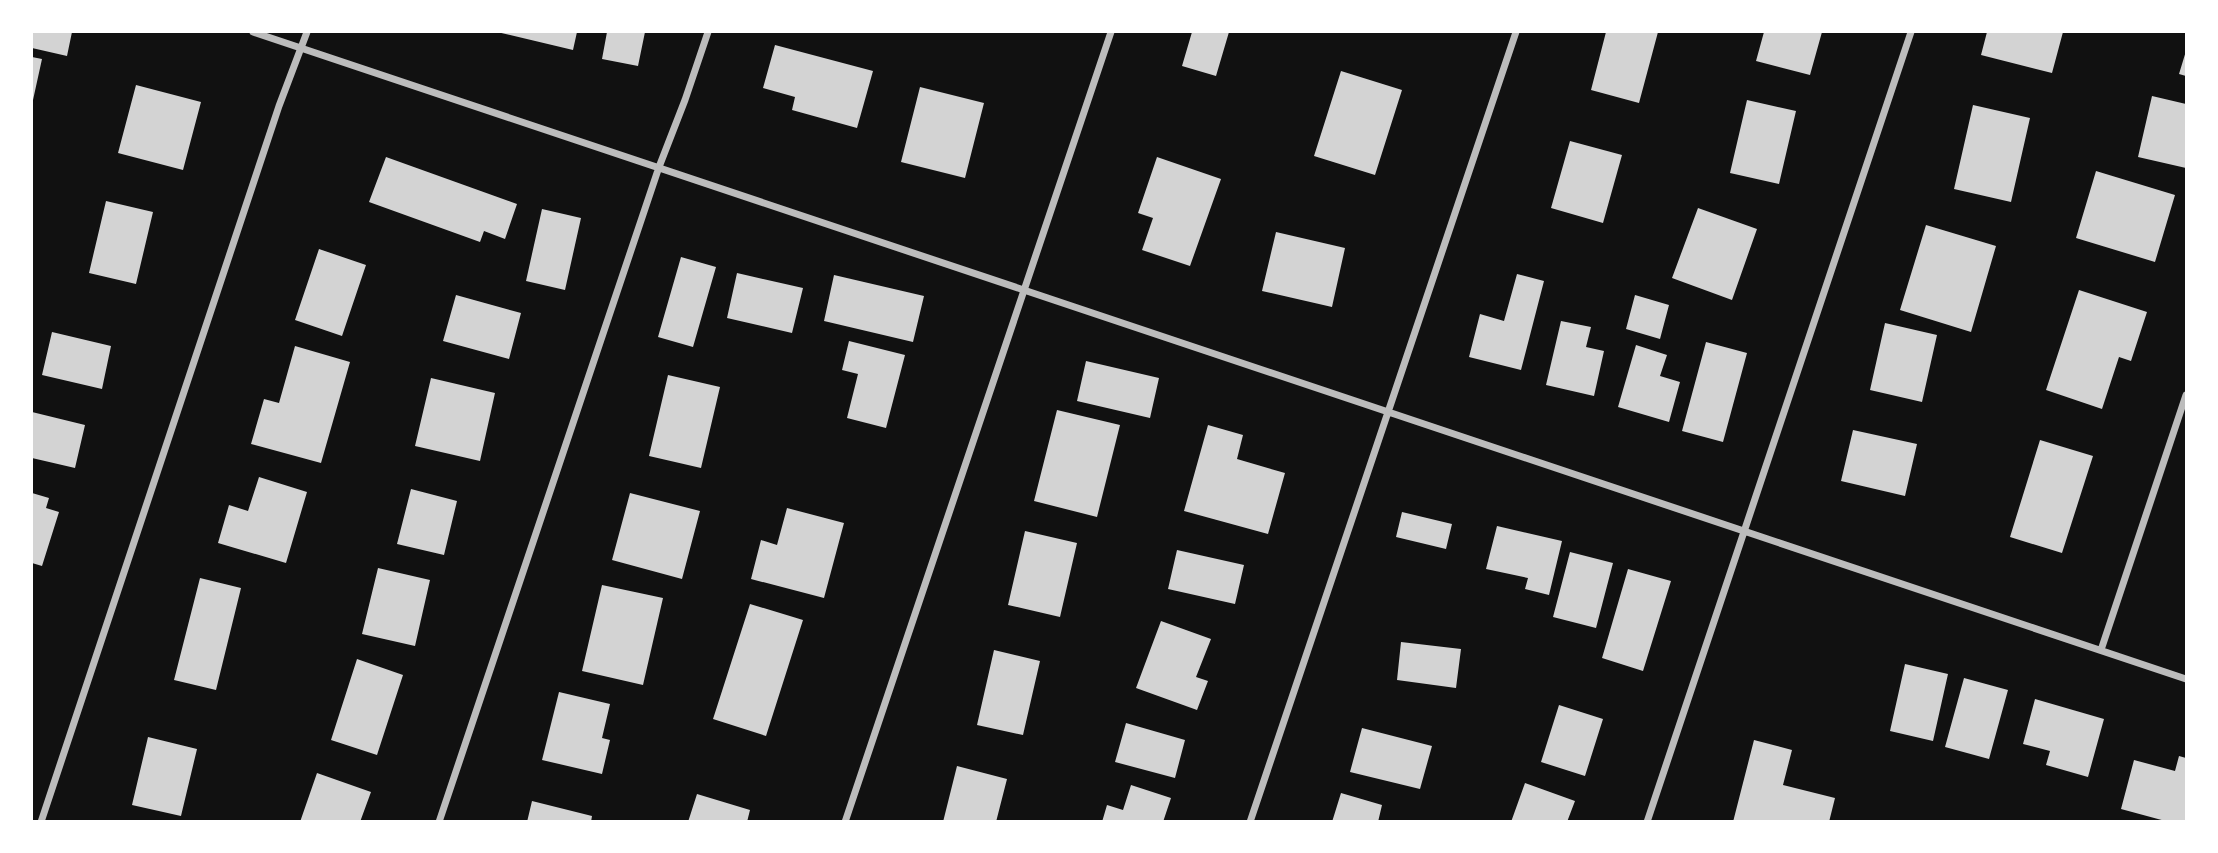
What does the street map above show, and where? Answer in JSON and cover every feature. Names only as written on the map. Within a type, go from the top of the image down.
[{"type":"street","points":[[253,32],[2186,679]]},
{"type":"street","points":[[41,821],[279,106],[307,32]]},
{"type":"street","points":[[439,821],[659,167],[708,32]]},
{"type":"street","points":[[845,821],[1111,32]]},
{"type":"street","points":[[1250,821],[1516,32]]},
{"type":"street","points":[[1647,821],[1911,32]]},
{"type":"street","points":[[2101,650],[2186,395]]},
{"type":"building","points":[[32,32],[72,32],[67,56],[32,48]]},
{"type":"building","points":[[497,32],[577,32],[573,50]]},
{"type":"building","points":[[607,32],[645,32],[638,66],[602,59]]},
{"type":"building","points":[[1192,32],[1229,32],[1216,76],[1182,66]]},
{"type":"building","points":[[1606,32],[1658,32],[1639,103],[1591,90]]},
{"type":"building","points":[[1764,32],[1822,32],[1810,75],[1756,61]]},
{"type":"building","points":[[1987,32],[2063,32],[2052,73],[1981,55]]},
{"type":"building","points":[[775,45],[873,71],[857,128],[792,110],[795,97],[763,88]]},
{"type":"building","points":[[2186,51],[2186,76],[2179,74]]},
{"type":"building","points":[[32,57],[42,59],[33,100],[32,100]]},
{"type":"building","points":[[1341,71],[1402,90],[1375,175],[1314,156]]},
{"type":"building","points":[[136,85],[201,102],[183,170],[118,153]]},
{"type":"building","points":[[920,87],[984,103],[965,178],[901,162]]},
{"type":"building","points":[[2152,96],[2186,104],[2186,168],[2138,157]]},
{"type":"building","points":[[1747,100],[1796,111],[1779,184],[1730,173]]},
{"type":"building","points":[[1973,105],[2030,118],[2011,202],[1954,189]]},
{"type":"building","points":[[1570,141],[1622,155],[1603,223],[1551,208]]},
{"type":"building","points":[[386,157],[517,204],[505,239],[484,231],[480,242],[369,202]]},
{"type":"building","points":[[1157,157],[1221,179],[1190,266],[1142,250],[1153,218],[1138,213]]},
{"type":"building","points":[[2096,171],[2175,195],[2155,262],[2076,238]]},
{"type":"building","points":[[106,201],[153,212],[136,284],[89,273]]},
{"type":"building","points":[[1698,208],[1757,229],[1732,300],[1672,278]]},
{"type":"building","points":[[542,209],[581,218],[565,290],[526,281]]},
{"type":"building","points":[[1926,225],[1996,246],[1971,332],[1900,310]]},
{"type":"building","points":[[1276,232],[1345,248],[1332,307],[1262,291]]},
{"type":"building","points":[[319,249],[366,265],[342,336],[295,320]]},
{"type":"building","points":[[681,257],[716,267],[693,347],[658,337]]},
{"type":"building","points":[[737,273],[803,288],[792,333],[727,318]]},
{"type":"building","points":[[1517,274],[1544,281],[1521,370],[1469,357],[1480,314],[1504,321]]},
{"type":"building","points":[[834,275],[924,296],[913,342],[824,321]]},
{"type":"building","points":[[2079,290],[2147,312],[2131,361],[2119,357],[2102,409],[2046,390]]},
{"type":"building","points":[[456,295],[521,313],[509,359],[443,341]]},
{"type":"building","points":[[1635,295],[1669,305],[1660,339],[1626,329]]},
{"type":"building","points":[[1561,321],[1591,327],[1586,347],[1604,351],[1594,396],[1546,385]]},
{"type":"building","points":[[1885,323],[1937,335],[1922,402],[1870,390]]},
{"type":"building","points":[[52,332],[111,346],[102,389],[42,375]]},
{"type":"building","points":[[849,341],[905,355],[886,428],[847,418],[858,374],[842,370]]},
{"type":"building","points":[[1706,342],[1747,353],[1723,442],[1682,431]]},
{"type":"building","points":[[1636,345],[1667,355],[1660,376],[1680,382],[1669,422],[1618,407]]},
{"type":"building","points":[[295,346],[350,362],[321,463],[251,444],[264,399],[279,403]]},
{"type":"building","points":[[1086,361],[1159,378],[1150,418],[1077,401]]},
{"type":"building","points":[[668,375],[720,387],[701,468],[649,456]]},
{"type":"building","points":[[431,378],[495,393],[480,461],[415,446]]},
{"type":"building","points":[[1057,410],[1120,425],[1097,517],[1034,501]]},
{"type":"building","points":[[32,412],[85,425],[75,468],[32,458]]},
{"type":"building","points":[[1208,425],[1243,435],[1237,459],[1285,473],[1268,534],[1184,511]]},
{"type":"building","points":[[1853,430],[1917,444],[1905,496],[1841,481]]},
{"type":"building","points":[[2040,440],[2093,456],[2062,553],[2010,537]]},
{"type":"building","points":[[259,477],[307,492],[286,563],[218,543],[229,505],[248,511]]},
{"type":"building","points":[[411,489],[457,501],[444,555],[397,544]]},
{"type":"building","points":[[32,493],[49,498],[46,508],[59,512],[42,566],[32,563]]},
{"type":"building","points":[[630,493],[700,511],[682,579],[612,560]]},
{"type":"building","points":[[787,508],[844,523],[824,598],[751,579],[761,540],[777,545]]},
{"type":"building","points":[[1402,512],[1452,524],[1446,549],[1396,537]]},
{"type":"building","points":[[1497,526],[1562,541],[1549,595],[1525,589],[1528,578],[1486,569]]},
{"type":"building","points":[[1025,531],[1077,543],[1060,617],[1008,605]]},
{"type":"building","points":[[1177,550],[1244,565],[1235,604],[1168,589]]},
{"type":"building","points":[[1570,552],[1613,563],[1596,628],[1553,617]]},
{"type":"building","points":[[378,568],[430,580],[415,646],[362,634]]},
{"type":"building","points":[[1628,569],[1671,581],[1643,671],[1602,658]]},
{"type":"building","points":[[200,578],[241,588],[216,690],[174,680]]},
{"type":"building","points":[[602,585],[663,598],[643,685],[582,671]]},
{"type":"building","points":[[750,604],[803,620],[766,736],[713,719]]},
{"type":"building","points":[[1161,621],[1211,639],[1196,677],[1208,681],[1197,710],[1136,688]]},
{"type":"building","points":[[1401,642],[1461,649],[1456,688],[1397,680]]},
{"type":"building","points":[[994,650],[1040,661],[1023,735],[977,725]]},
{"type":"building","points":[[357,659],[403,675],[377,755],[331,740]]},
{"type":"building","points":[[1905,664],[1948,674],[1933,741],[1890,731]]},
{"type":"building","points":[[1964,678],[2008,690],[1989,759],[1945,747]]},
{"type":"building","points":[[559,692],[610,704],[602,738],[610,740],[602,774],[542,760]]},
{"type":"building","points":[[2035,699],[2104,719],[2088,777],[2046,765],[2050,751],[2023,744]]},
{"type":"building","points":[[1559,705],[1603,719],[1585,776],[1541,762]]},
{"type":"building","points":[[1126,723],[1185,740],[1175,778],[1115,762]]},
{"type":"building","points":[[1362,728],[1432,746],[1420,789],[1350,772]]},
{"type":"building","points":[[148,737],[197,749],[181,816],[132,805]]},
{"type":"building","points":[[1754,740],[1792,750],[1783,785],[1835,798],[1829,822],[1733,822]]},
{"type":"building","points":[[2179,756],[2186,758],[2186,822],[2169,822],[2121,809],[2134,760],[2175,771]]},
{"type":"building","points":[[957,766],[1007,779],[996,822],[943,822]]},
{"type":"building","points":[[317,773],[371,792],[360,822],[300,822]]},
{"type":"building","points":[[1525,783],[1575,801],[1567,822],[1511,822]]},
{"type":"building","points":[[1131,785],[1171,798],[1163,822],[1102,822],[1107,805],[1123,810]]},
{"type":"building","points":[[1341,793],[1382,805],[1378,822],[1332,822]]},
{"type":"building","points":[[697,794],[750,810],[747,822],[688,822]]},
{"type":"building","points":[[532,801],[592,816],[591,822],[527,822]]}]
